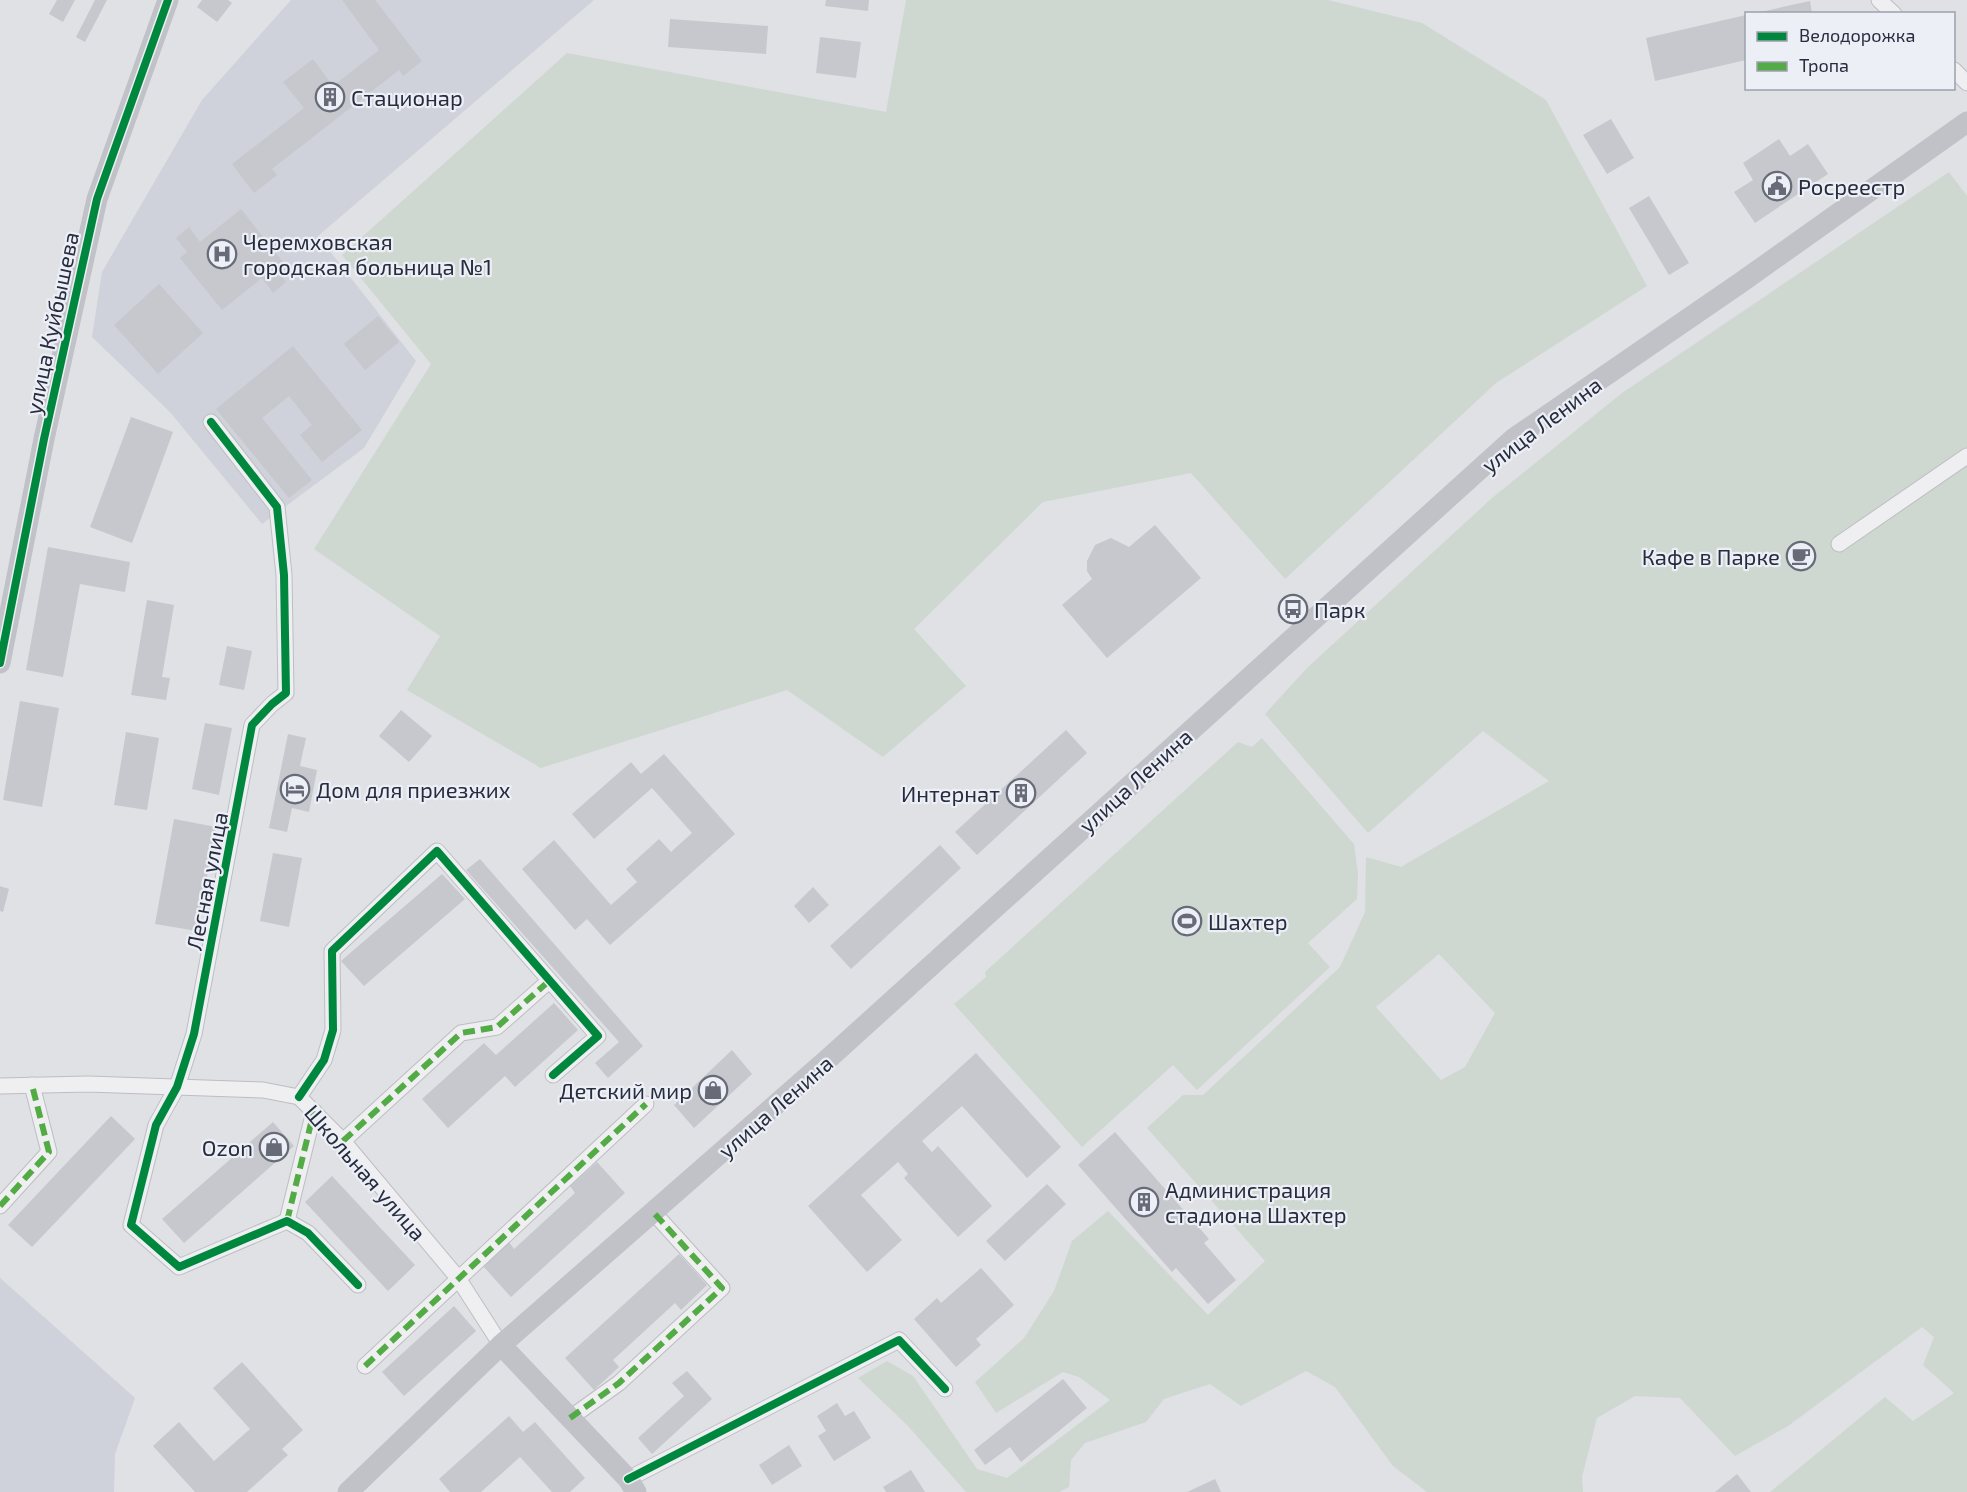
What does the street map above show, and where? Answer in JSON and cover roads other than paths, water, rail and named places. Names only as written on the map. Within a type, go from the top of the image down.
[{"type":"main road","name":"улица Куйбышева","points":[[0,663],[44,439],[97,199],[168,0]]},
{"type":"main road","name":"улица Ленина","points":[[348,1492],[501,1345],[654,1213],[1513,440],[1967,123]]},
{"type":"main road","points":[[501,1345],[632,1486]]},
{"type":"street","points":[[1879,0],[1892,12]]},
{"type":"street","points":[[1955,72],[1967,83]]},
{"type":"street","name":"Лесная улица","points":[[177,1087],[196,1022],[252,725],[286,693],[284,576],[277,507],[211,423]]},
{"type":"street","points":[[1839,544],[1967,456]]},
{"type":"street","points":[[299,1097],[324,1060],[333,1030],[332,951],[437,851],[598,1036],[553,1075]]},
{"type":"street","points":[[343,1141],[461,1033],[497,1028],[549,981]]},
{"type":"street","points":[[0,1206],[48,1152],[32,1085]]},
{"type":"street","name":"Школьная улица","points":[[0,1086],[264,1090],[299,1097],[343,1141],[458,1278],[501,1345]]},
{"type":"street","points":[[177,1087],[156,1125],[131,1225],[178,1267],[287,1221]]},
{"type":"street","points":[[364,1366],[646,1104]]},
{"type":"street","points":[[287,1221],[314,1110]]},
{"type":"street","points":[[570,1418],[619,1383],[722,1288],[654,1213]]},
{"type":"street","points":[[287,1221],[308,1233],[358,1285]]},
{"type":"street","points":[[632,1486],[899,1340],[945,1389]]},
{"type":"place","name":"Стационар","points":[[330,97]]},
{"type":"place","name":"Росреестр","points":[[1777,186]]},
{"type":"place","name":"Черемховская городская больница №1","points":[[222,254]]},
{"type":"place","name":"Кафе в Парке","points":[[1801,556]]},
{"type":"place","name":"Парк","points":[[1293,609]]},
{"type":"place","name":"Дом для приезжих","points":[[295,789]]},
{"type":"place","name":"Интернат","points":[[1021,793]]},
{"type":"place","name":"Шахтер","points":[[1187,921]]},
{"type":"place","name":"Детский мир","points":[[713,1090]]},
{"type":"place","name":"Ozon","points":[[274,1147]]},
{"type":"place","name":"Администрация стадиона Шахтер","points":[[1144,1202]]}]
